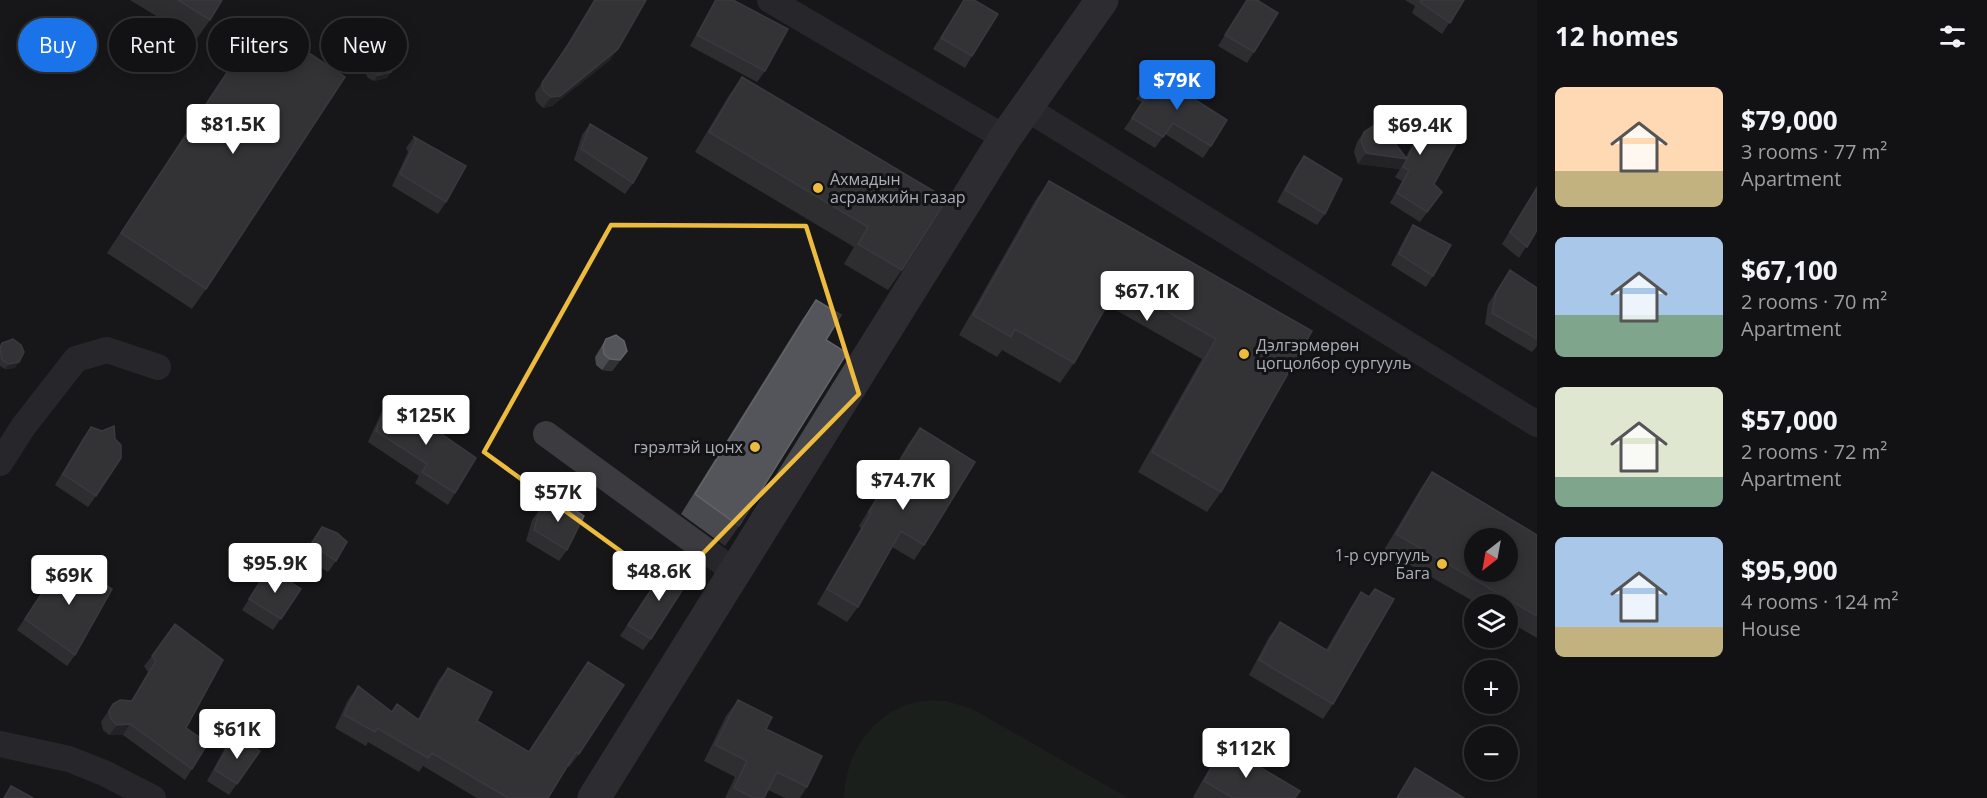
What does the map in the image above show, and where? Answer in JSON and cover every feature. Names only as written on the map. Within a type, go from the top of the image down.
[{"type":"main road","points":[[594,798],[1005,138],[1102,0]]},
{"type":"street","points":[[770,0],[1005,138]]},
{"type":"street","points":[[1026,108],[1537,424]]},
{"type":"street","points":[[0,463],[22,427],[76,359],[107,350],[158,367]]},
{"type":"street","points":[[546,435],[734,571]]},
{"type":"street","points":[[0,744],[69,759],[104,773],[153,798]]},
{"type":"highlighted area","points":[[611,225],[806,226],[859,394],[670,587],[484,452]]},
{"type":"shaded area","points":[[920,701],[946,701],[972,709],[1128,798],[844,798],[850,766],[856,751],[864,737],[875,725],[901,707]]},
{"type":"building","points":[[178,0],[222,0],[211,18],[208,19]]},
{"type":"building","points":[[595,0],[646,0],[618,49],[560,96],[551,97],[543,90],[542,83]]},
{"type":"building","points":[[716,0],[733,0],[788,29],[765,71],[697,35]]},
{"type":"building","points":[[964,0],[974,0],[998,14],[972,56],[941,38]]},
{"type":"building","points":[[1247,0],[1257,0],[1278,13],[1254,52],[1225,35]]},
{"type":"building","points":[[1421,0],[1464,0],[1450,23],[1420,2]]},
{"type":"building","points":[[309,53],[321,61],[321,72],[338,72],[345,77],[206,289],[121,233],[227,72],[309,72]]},
{"type":"building","points":[[1155,69],[1183,86],[1180,90],[1227,120],[1211,146],[1173,123],[1163,137],[1132,118],[1150,91],[1144,88]]},
{"type":"building","points":[[372,72],[391,72],[378,75]]},
{"type":"building","name":"Ахмадын асрамжийн газар","points":[[742,77],[947,199],[902,270],[858,244],[868,227],[709,132]]},
{"type":"building","points":[[1433,108],[1465,128],[1434,184],[1442,192],[1427,212],[1397,193],[1409,170],[1403,167]]},
{"type":"building","points":[[590,124],[647,158],[633,183],[581,149]]},
{"type":"building","points":[[1373,126],[1383,128],[1407,159],[1366,153],[1361,141],[1364,132]]},
{"type":"building","points":[[414,137],[466,166],[446,202],[400,174],[416,141]]},
{"type":"building","points":[[1304,156],[1342,179],[1325,214],[1285,190]]},
{"type":"building","name":"Дэлгэрмөрөн цогцолбор сургууль","points":[[1049,181],[1312,331],[1221,492],[1152,452],[1216,339],[1119,284],[1074,363],[1015,329],[1011,337],[973,315]]},
{"type":"building","points":[[1537,188],[1537,230],[1527,247],[1510,232]]},
{"type":"building","points":[[1413,225],[1451,245],[1433,276],[1399,254]]},
{"type":"building","points":[[1510,270],[1537,288],[1537,339],[1492,313],[1496,293]]},
{"type":"building","name":"гэрэлтэй цонх","points":[[816,300],[841,315],[826,340],[847,353],[739,526],[695,494]]},
{"type":"building","points":[[616,335],[624,341],[627,351],[620,360],[610,359],[604,354],[603,346],[606,339]]},
{"type":"building","points":[[13,339],[21,345],[24,352],[19,362],[9,364],[2,360],[0,348],[2,343]]},
{"type":"building","points":[[390,400],[425,419],[423,421],[476,458],[455,493],[422,472],[427,464],[376,431]]},
{"type":"building","points":[[114,426],[115,439],[121,445],[121,458],[96,496],[63,474],[91,427],[102,431]]},
{"type":"building","points":[[920,428],[975,462],[924,545],[901,531],[858,607],[827,589],[871,513],[869,512]]},
{"type":"building","points":[[1432,472],[1537,535],[1537,616],[1518,605],[1518,594],[1499,594],[1479,582],[1518,582],[1518,528],[1464,528],[1464,574],[1396,534]]},
{"type":"building","points":[[555,497],[584,516],[567,550],[534,530],[540,509]]},
{"type":"building","points":[[322,527],[337,533],[347,542],[336,561],[311,544]]},
{"type":"building","points":[[64,559],[112,589],[75,655],[25,619]]},
{"type":"building","points":[[668,564],[690,578],[651,639],[628,625]]},
{"type":"building","points":[[276,572],[301,589],[281,619],[249,599],[265,574],[273,578]]},
{"type":"building","points":[[1375,589],[1394,599],[1333,704],[1259,660],[1280,622],[1328,651],[1361,592],[1369,597]]},
{"type":"building","points":[[175,624],[223,660],[186,728],[208,743],[192,769],[130,724],[117,725],[111,719],[109,711],[113,704],[120,700],[132,701],[156,661],[152,656]]},
{"type":"building","points":[[588,662],[624,685],[579,754],[576,752],[548,798],[508,798],[432,753],[428,758],[377,728],[375,732],[344,715],[358,686],[392,712],[397,704],[419,720],[448,668],[492,692],[477,721],[529,752]]},
{"type":"building","points":[[738,700],[772,717],[766,729],[822,756],[807,787],[777,772],[764,798],[754,798],[734,788],[747,761],[715,745]]},
{"type":"building","points":[[234,735],[260,751],[237,784],[215,770]]},
{"type":"building","points":[[1224,746],[1300,791],[1295,798],[1233,798],[1204,781]]},
{"type":"building","points":[[1415,768],[1464,798],[1397,798]]},
{"type":"building","points":[[11,786],[33,798],[4,798]]},
{"type":"place","name":"Ахмадын асрамжийн газар","points":[[818,188]]},
{"type":"place","name":"Дэлгэрмөрөн цогцолбор сургууль","points":[[1244,354]]},
{"type":"place","name":"гэрэлтэй цонх","points":[[755,447]]},
{"type":"place","name":"1-р сургууль Бага","points":[[1442,564]]}]
